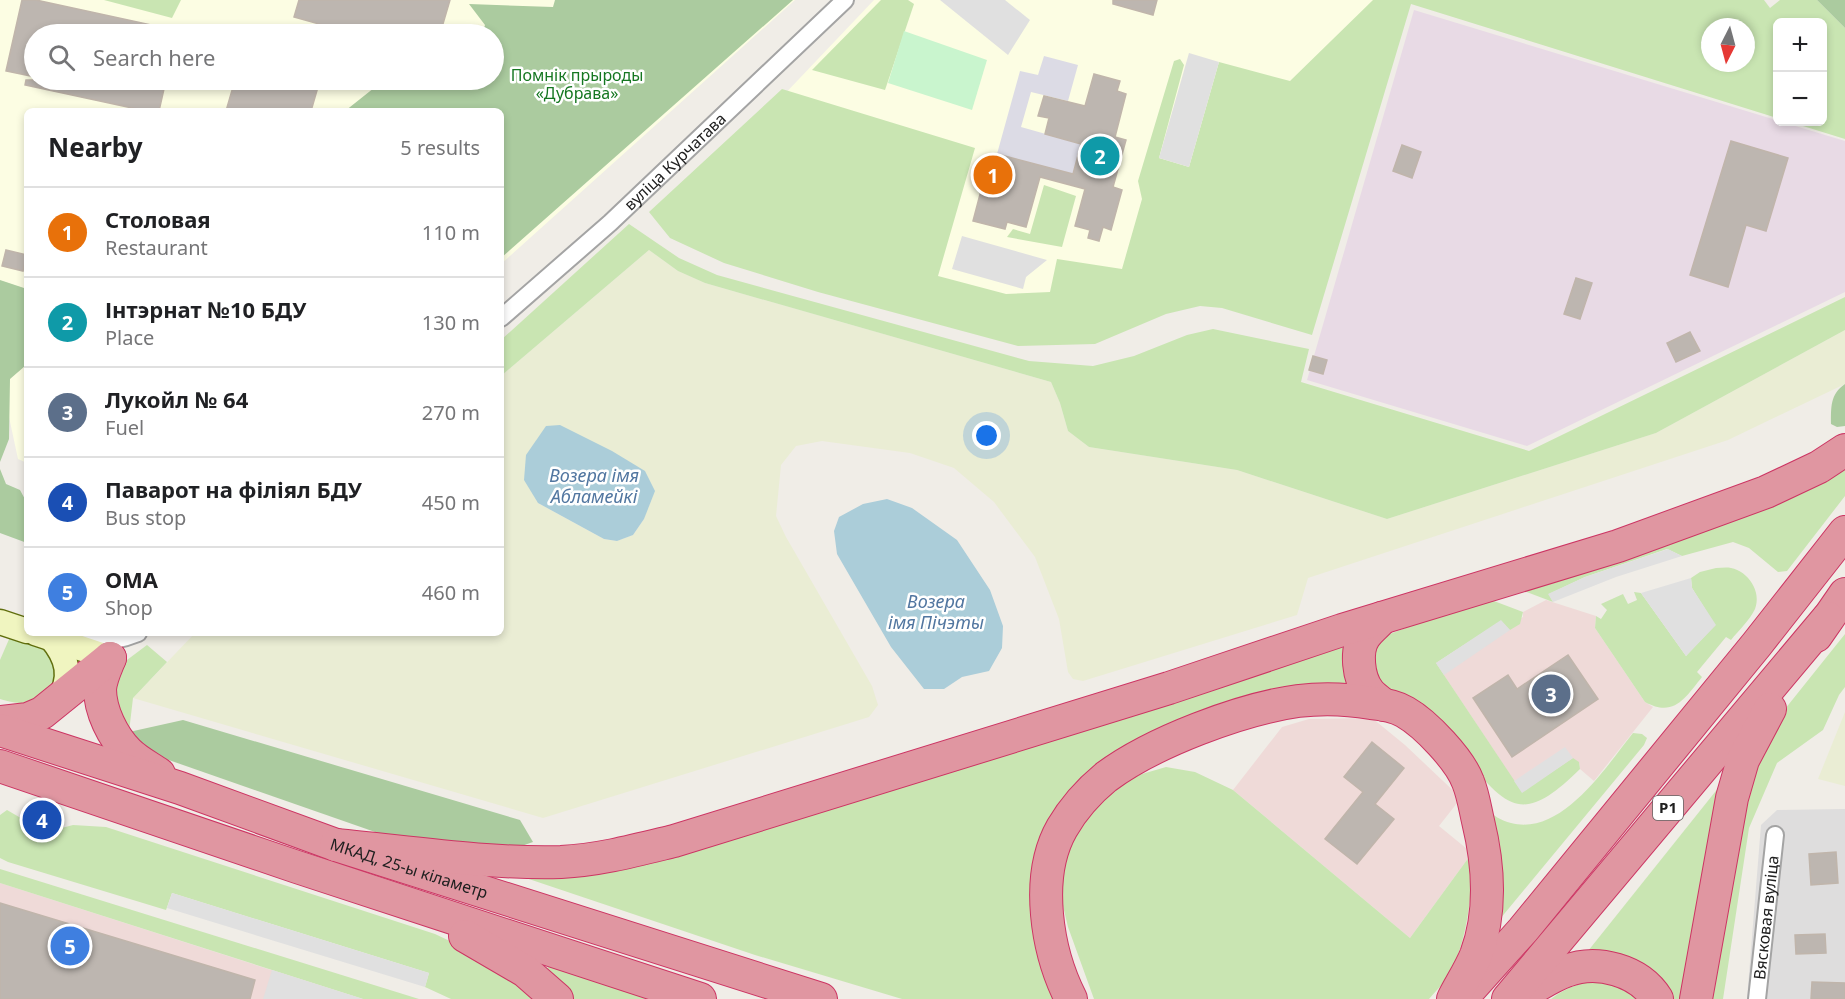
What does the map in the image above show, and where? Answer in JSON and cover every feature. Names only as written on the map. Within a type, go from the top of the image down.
[{"type":"highway","points":[[336,845],[454,857],[561,861],[616,855],[674,841],[1618,546],[1703,516],[1809,472],[1845,450]]},
{"type":"highway","name":"Р1","points":[[1461,999],[1531,921],[1757,644],[1845,532]]},
{"type":"highway","points":[[1696,999],[1720,858],[1740,769],[1766,717],[1836,606]]},
{"type":"highway","name":"Р1","points":[[1508,999],[1836,606]]},
{"type":"highway","points":[[1382,618],[1364,637],[1359,650],[1360,670],[1364,685],[1370,694],[1384,705]]},
{"type":"highway","points":[[0,722],[28,719],[42,713],[110,658]]},
{"type":"highway","points":[[110,658],[100,688],[101,700],[115,735],[128,752],[180,788]]},
{"type":"highway","points":[[1071,999],[1050,937],[1046,890],[1050,864],[1061,830],[1085,797],[1104,779],[1124,765],[1163,744],[1248,713],[1299,701],[1350,700],[1384,705],[1404,711],[1437,736],[1468,780],[1484,848],[1487,883],[1486,917],[1475,957],[1453,999]]},
{"type":"highway","name":"МКАД, 25-ы кіламетр","points":[[0,730],[180,788],[336,845],[821,999]]},
{"type":"highway","points":[[0,766],[56,787],[700,999]]},
{"type":"highway","points":[[412,905],[525,971],[557,999]]},
{"type":"highway","points":[[1514,999],[1566,971],[1582,967],[1604,967],[1625,972],[1643,984],[1657,999]]},
{"type":"main road","points":[[0,622],[24,630]]},
{"type":"main road","points":[[43,636],[110,658]]},
{"type":"main road","points":[[43,636],[61,650],[68,675],[63,693],[57,703]]},
{"type":"street","name":"вуліца Курчатава","points":[[504,315],[609,223],[845,0]]},
{"type":"street","points":[[43,636],[104,642],[131,636]]},
{"type":"street","points":[[110,658],[136,636]]},
{"type":"street","name":"Вясковая вуліца","points":[[1757,999],[1775,835]]},
{"type":"shaded area","points":[[0,0],[795,0],[504,261],[504,108],[24,108],[24,462],[18,459],[0,375]]},
{"type":"shaded area","points":[[874,0],[1384,0],[1135,293],[1004,307],[920,289],[780,99]]},
{"type":"shaded area","points":[[940,0],[1005,0],[1030,20],[1008,55]]},
{"type":"shaded area","points":[[1414,10],[1773,119],[1773,126],[1796,126],[1845,141],[1845,292],[1527,446],[1307,380]]},
{"type":"shaded area","points":[[1189,53],[1219,62],[1189,167],[1159,158]]},
{"type":"shaded area","points":[[1044,56],[1078,65],[1068,101],[1031,92],[1021,127],[1081,144],[1073,174],[997,154],[1020,71],[1038,75]]},
{"type":"shaded area","points":[[962,236],[1047,260],[1026,277],[1023,289],[952,269]]},
{"type":"shaded area","points":[[649,250],[678,271],[705,283],[1051,382],[1068,431],[1089,447],[1237,470],[1387,519],[1656,433],[1845,330],[1845,384],[1728,440],[1308,578],[1297,615],[1083,681],[1073,679],[1068,672],[1059,619],[1035,557],[994,502],[954,468],[910,453],[822,441],[796,446],[781,465],[776,516],[872,686],[878,705],[869,717],[543,818],[133,698],[192,636],[504,636],[504,373]],"holes":[[[538,503],[644,519],[633,535],[617,541],[604,539]]]},
{"type":"shaded area","points":[[1668,549],[1682,556],[1616,577],[1553,602],[1548,594],[1585,577]]},
{"type":"shaded area","points":[[1691,578],[1692,588],[1716,625],[1686,656],[1641,593]]},
{"type":"shaded area","points":[[1546,600],[1596,616],[1595,628],[1645,702],[1653,707],[1594,781],[1580,769],[1579,762],[1522,793],[1436,663],[1523,617],[1523,612]]},
{"type":"shaded area","points":[[1501,620],[1510,630],[1444,675],[1436,663]]},
{"type":"shaded area","points":[[1845,712],[1845,786],[1818,779]]},
{"type":"shaded area","points":[[1372,718],[1405,745],[1461,798],[1439,826],[1472,853],[1410,938],[1233,790],[1282,727],[1309,719]]},
{"type":"shaded area","points":[[1565,747],[1573,758],[1522,793],[1514,781]]},
{"type":"shaded area","points":[[1845,809],[1845,999],[1747,999],[1761,825],[1777,810]]},
{"type":"shaded area","points":[[0,883],[362,999],[0,999]]},
{"type":"shaded area","points":[[172,893],[429,973],[425,987],[167,908]]},
{"type":"shaded area","points":[[272,970],[363,999],[263,999]]},
{"type":"green space","points":[[104,0],[181,0],[172,18]]},
{"type":"green space","name":"Помнік прыроды «Дубрава»","points":[[555,0],[793,0],[504,255],[504,108],[349,108],[371,90],[504,90],[504,24],[484,24],[469,4],[553,7]]},
{"type":"green space","points":[[881,0],[908,0],[914,4],[885,90],[812,70]]},
{"type":"green space","points":[[1373,0],[1764,0],[1770,8],[1780,0],[1817,0],[1845,28],[1845,139],[1803,126],[1827,126],[1827,18],[1773,18],[1773,117],[1411,4],[1312,335],[1222,308],[1200,306],[1166,314],[1095,344],[1018,346],[818,292],[724,263],[670,238],[649,212],[782,89],[975,148],[938,276],[1006,294],[1050,292],[1057,259],[1122,269],[1142,199],[1138,181],[1174,61],[1180,59],[1184,65],[1159,158],[1189,167],[1219,62],[1290,81]]},
{"type":"green space","points":[[1817,0],[1845,0],[1845,28]]},
{"type":"green space","points":[[904,31],[987,60],[972,110],[888,83]]},
{"type":"green space","points":[[1044,185],[1076,196],[1062,247],[1007,237],[1013,229],[1030,234]]},
{"type":"green space","points":[[629,224],[679,258],[717,275],[1029,361],[1093,366],[1134,356],[1187,335],[1213,329],[1309,349],[1301,382],[1529,451],[1845,297],[1845,330],[1656,433],[1387,519],[1237,470],[1089,447],[1068,431],[1051,382],[705,283],[678,271],[649,250],[504,373],[504,337]]},
{"type":"green space","points":[[0,280],[24,288],[24,367],[10,379],[9,439],[0,462]]},
{"type":"green space","points":[[1845,384],[1845,426],[1837,427],[1831,424],[1832,402],[1836,392]]},
{"type":"green space","points":[[1845,461],[1845,496],[1787,571],[1778,572],[1749,548],[1733,542],[1682,556],[1667,549],[1585,577],[1549,594],[1553,602],[1519,589]]},
{"type":"green space","points":[[0,469],[6,484],[20,490],[24,497],[24,542],[0,533]]},
{"type":"green space","points":[[1716,568],[1731,568],[1748,578],[1757,596],[1753,613],[1731,640],[1726,637],[1697,672],[1702,677],[1678,703],[1664,708],[1645,702],[1595,628],[1596,616],[1601,619],[1607,610],[1601,604],[1623,594],[1628,604],[1637,600],[1634,592],[1641,593],[1686,656],[1715,625],[1692,588],[1691,578],[1700,572]]},
{"type":"green space","points":[[1486,598],[1523,612],[1520,624],[1510,630],[1501,621],[1436,663],[1522,792],[1573,758],[1579,762],[1580,769],[1547,797],[1533,803],[1521,804],[1509,801],[1496,792],[1448,734],[1387,694],[1369,667],[1379,638]]},
{"type":"green space","points":[[1845,634],[1845,687],[1823,730],[1777,763],[1749,828],[1723,999],[1712,999],[1745,786],[1777,719]]},
{"type":"green space","points":[[10,637],[45,650],[57,660],[58,687],[31,702],[18,703],[0,699],[0,660]]},
{"type":"green space","points":[[147,645],[167,662],[133,698],[129,732],[123,735],[112,680],[123,663]]},
{"type":"green space","points":[[1343,646],[1352,689],[1188,721],[1048,842],[1065,999],[902,999],[755,955],[508,872]]},
{"type":"green space","points":[[183,720],[520,820],[533,842],[510,850],[398,840],[143,751],[129,732]]},
{"type":"green space","points":[[1633,733],[1642,734],[1647,738],[1644,745],[1500,919],[1486,810],[1511,823],[1530,824],[1548,819],[1581,796]]},
{"type":"green space","points":[[1166,767],[1195,772],[1233,790],[1410,938],[1472,853],[1467,919],[1459,953],[1445,981],[1429,999],[1094,999],[1068,927],[1063,906],[1059,881],[1062,858],[1083,817],[1121,782]]},
{"type":"green space","points":[[1719,787],[1723,791],[1687,999],[1668,999],[1588,951]]},
{"type":"green space","points":[[7,810],[26,821],[58,829],[73,825],[106,827],[435,934],[471,951],[540,999],[451,999],[425,987],[429,973],[172,893],[166,910],[8,862],[0,858],[0,815]]},
{"type":"green space","points":[[0,869],[419,999],[363,999],[0,883]]},
{"type":"green space","points":[[549,966],[650,999],[570,999],[544,972]]},
{"type":"green space","points":[[1606,976],[1643,999],[1551,999],[1584,982]]},
{"type":"water","name":"Возера імя Абламейкі","points":[[560,425],[612,451],[645,471],[655,491],[644,519],[633,535],[617,541],[604,539],[538,503],[524,480],[526,455],[546,426]]},
{"type":"water","name":"Возера імя Пічэты","points":[[887,499],[912,508],[957,540],[990,590],[1003,626],[1002,648],[989,671],[962,677],[944,689],[924,689],[891,647],[837,554],[834,531],[839,517],[863,504]]},
{"type":"building","points":[[22,0],[36,0],[147,24],[24,24],[24,75],[6,71]]},
{"type":"building","points":[[299,0],[450,0],[443,24],[319,24],[294,17]]},
{"type":"building","points":[[1113,0],[1157,0],[1153,15],[1113,4]]},
{"type":"building","points":[[1094,74],[1120,81],[1117,91],[1126,94],[1115,137],[1126,140],[1113,187],[1122,190],[1111,230],[1103,227],[1099,241],[1088,238],[1090,230],[1075,226],[1085,189],[1040,177],[1026,227],[1007,222],[1005,229],[973,221],[988,164],[994,166],[997,154],[1073,174],[1081,144],[1045,134],[1049,118],[1038,116],[1044,96],[1085,106]]},
{"type":"building","points":[[48,90],[164,90],[160,108],[132,108]]},
{"type":"building","points":[[232,90],[317,90],[312,108],[227,108]]},
{"type":"building","points":[[1731,141],[1788,158],[1766,231],[1746,225],[1728,287],[1690,275]]},
{"type":"building","points":[[1402,145],[1421,152],[1412,178],[1393,171]]},
{"type":"building","points":[[6,250],[24,254],[23,271],[2,266]]},
{"type":"building","points":[[1576,278],[1592,283],[1580,319],[1564,314]]},
{"type":"building","points":[[1690,332],[1700,351],[1676,362],[1667,343]]},
{"type":"building","points":[[1313,356],[1327,360],[1323,374],[1309,370]]},
{"type":"building","points":[[1568,655],[1598,699],[1512,757],[1473,698],[1508,675],[1517,689]]},
{"type":"building","points":[[1372,742],[1404,768],[1375,804],[1394,819],[1357,864],[1325,839],[1363,792],[1344,777]]},
{"type":"building","points":[[1836,852],[1838,883],[1811,885],[1809,854]]},
{"type":"building","points":[[0,903],[255,980],[250,999],[0,999]]},
{"type":"building","points":[[1825,934],[1826,953],[1796,954],[1795,935]]},
{"type":"building","points":[[1812,982],[1845,983],[1845,999],[1811,999]]},
{"type":"place","name":"Інтэрнат №10 БДУ","points":[[1100,156]]},
{"type":"place","name":"Столовая","points":[[993,175]]},
{"type":"place","name":"Лукойл № 64","points":[[1551,694]]},
{"type":"place","name":"Паварот на філіял БДУ","points":[[42,820]]},
{"type":"place","name":"ОМА","points":[[70,946]]}]
